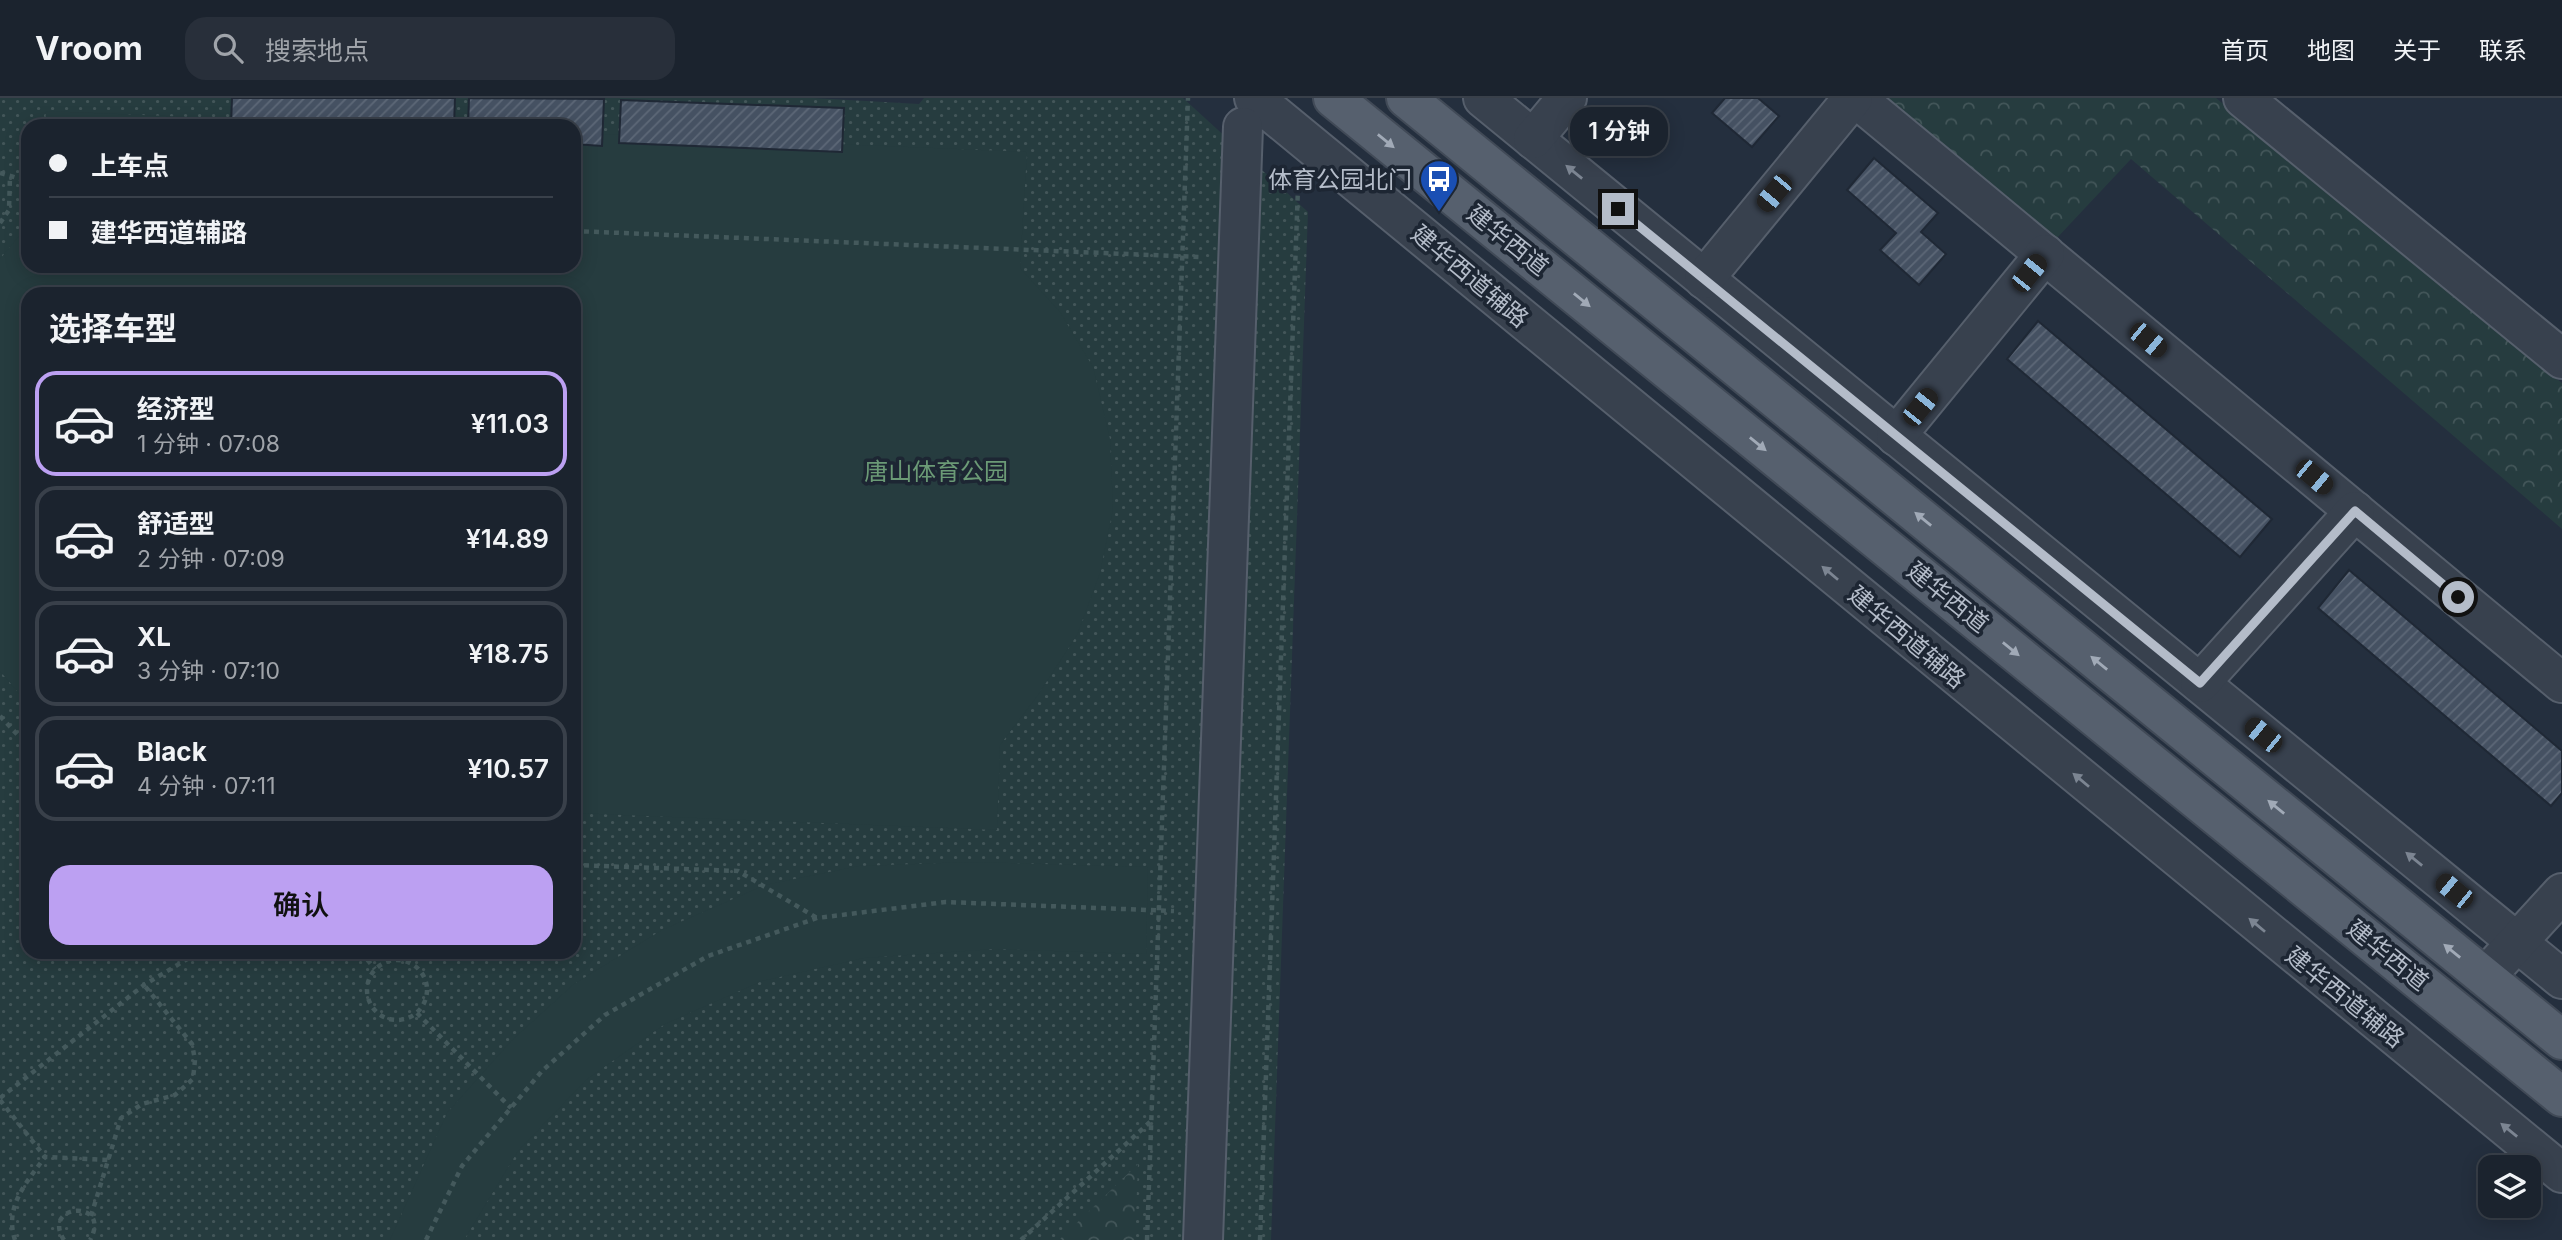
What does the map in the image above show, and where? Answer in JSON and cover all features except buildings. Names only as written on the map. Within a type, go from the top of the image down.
[{"type":"main road","name":"建华西道","points":[[1333,98],[2562,1097]]},
{"type":"main road","name":"建华西道","points":[[1406,98],[2562,1040]]},
{"type":"street","points":[[1483,98],[2562,979]]},
{"type":"street","points":[[1533,139],[1567,98]]},
{"type":"street","points":[[1704,279],[1855,98],[2562,683]]},
{"type":"street","points":[[2243,98],[2562,359]]},
{"type":"street","points":[[1203,1240],[1239,258],[1249,113]]},
{"type":"street","name":"建华西道辅路","points":[[1249,113],[2562,1174]]},
{"type":"street","points":[[1896,436],[2045,254]]},
{"type":"street","points":[[2200,683],[2355,511]]},
{"type":"street","points":[[2485,978],[2562,893]]},
{"type":"path","points":[[1147,1240],[1188,98]]},
{"type":"path","points":[[0,173],[21,179]]},
{"type":"path","points":[[0,223],[9,210],[10,176]]},
{"type":"path","points":[[1260,1240],[1299,183]]},
{"type":"path","points":[[581,231],[1239,258]]},
{"type":"path","points":[[0,716],[21,738]]},
{"type":"path","points":[[581,864],[738,871],[817,918]]},
{"type":"path","points":[[426,1240],[462,1166],[542,1071],[605,1015],[708,956],[817,918],[946,902],[1214,913]]},
{"type":"path","points":[[108,1160],[45,1157],[0,1099],[144,985],[187,959]]},
{"type":"path","points":[[367,959],[375,969]]},
{"type":"path","points":[[392,960],[411,963],[419,969],[424,977],[426,996],[417,1013],[398,1020],[388,1019],[372,1007],[367,988],[369,977],[375,969],[392,960]]},
{"type":"path","points":[[90,1240],[95,1227],[91,1216],[121,1118],[142,1104],[175,1095],[193,1079],[195,1060],[192,1044],[144,985]]},
{"type":"path","points":[[417,1013],[511,1108]]},
{"type":"path","points":[[1021,1240],[1151,1121]]},
{"type":"path","points":[[15,1240],[10,1226],[16,1196],[45,1157]]},
{"type":"path","points":[[64,1240],[59,1226],[64,1215],[81,1210],[91,1216]]},
{"type":"green space","name":"唐山体育公园","points":[[0,98],[813,98],[919,104],[924,98],[1183,98],[1308,212],[1271,1240],[0,1240]]},
{"type":"green space","points":[[1884,98],[2216,98],[2562,383],[2562,529],[2131,159],[2055,240]]},
{"type":"green space","points":[[46,111],[238,119],[45,119]]},
{"type":"green space","points":[[581,133],[1027,152],[1020,268],[1060,312],[1093,367],[1110,439],[1113,509],[1100,573],[1077,635],[1038,695],[1000,745],[997,830],[581,813],[581,287],[21,287],[21,696],[0,671],[0,259],[21,234],[21,273],[581,273]]},
{"type":"green space","points":[[970,862],[1148,867],[1146,954],[994,949],[864,958],[762,981],[665,1024],[586,1080],[518,1151],[464,1240],[390,1240],[447,1113],[511,1041],[574,984],[662,930],[765,885],[859,866]]},
{"type":"green space","points":[[1138,1164],[1135,1240],[1059,1240]]},
{"type":"place","name":"体育公园北门","points":[[1439,213]]},
{"type":"route","points":[[1618,209],[2200,683],[2355,511],[2458,597]]}]
